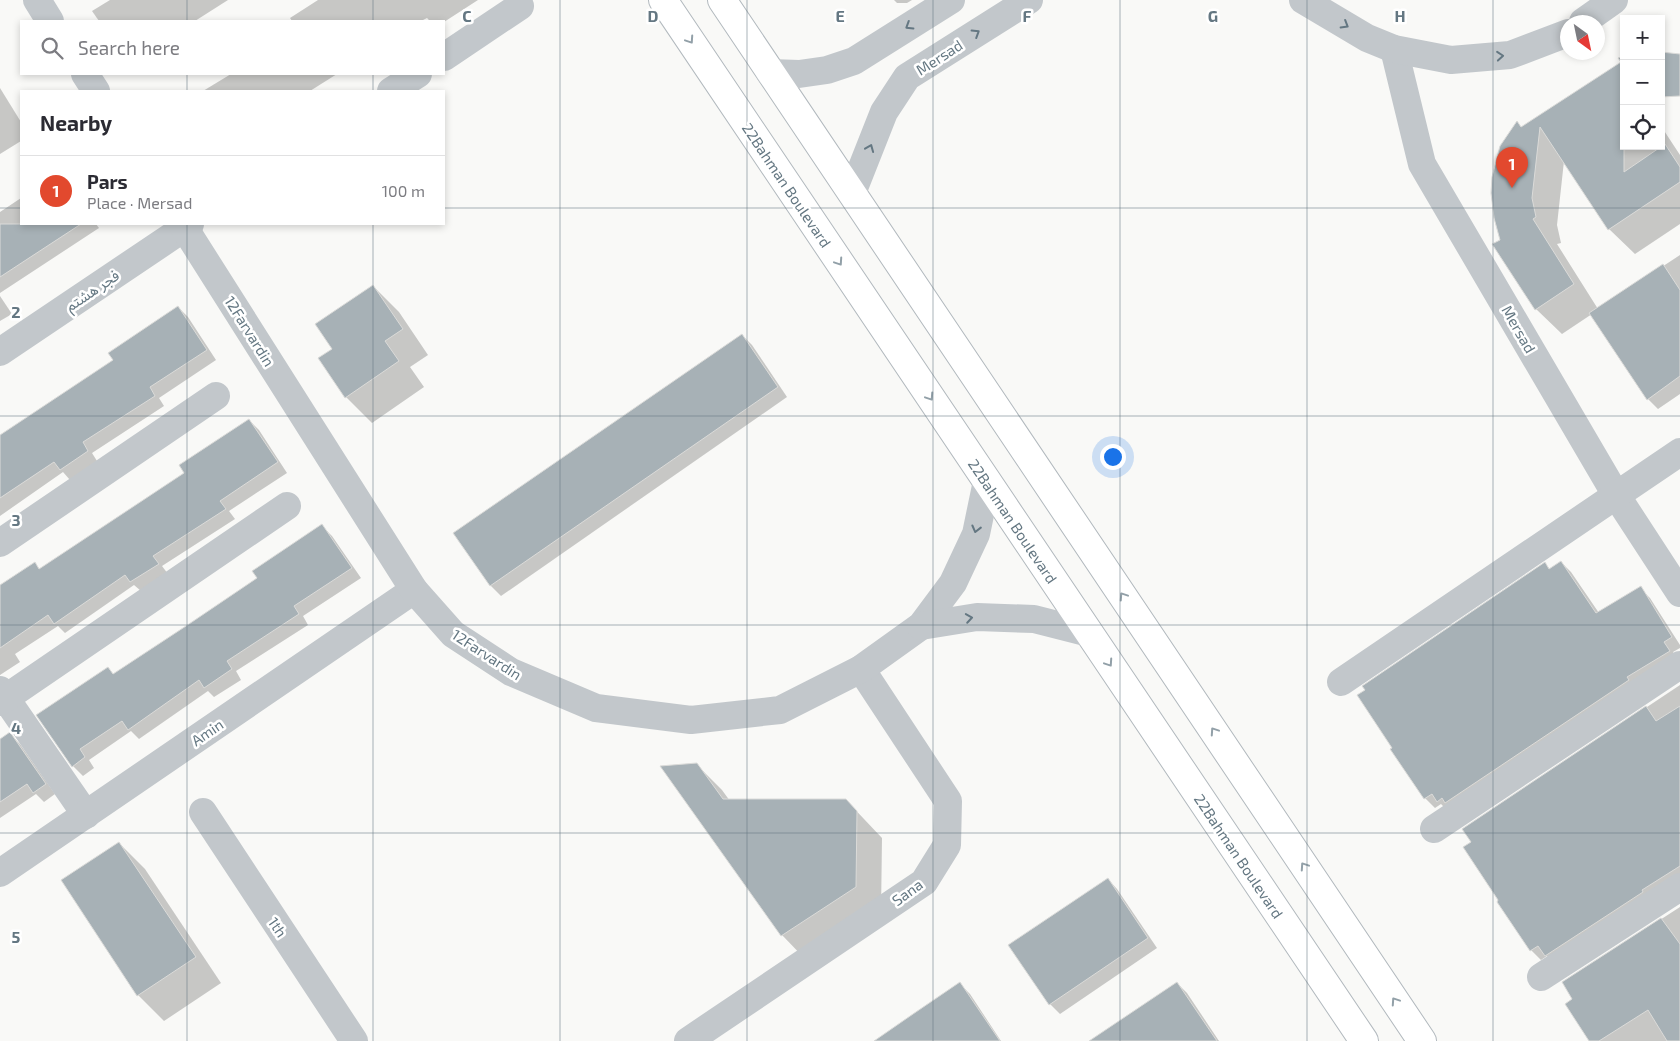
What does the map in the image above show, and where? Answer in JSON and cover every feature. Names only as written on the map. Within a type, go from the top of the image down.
[{"type":"main road","name":"22Bahman Boulevard","points":[[663,0],[1364,1041]]},
{"type":"main road","points":[[722,0],[1422,1041]]},
{"type":"street","points":[[37,0],[49,20]]},
{"type":"street","points":[[770,72],[799,74],[827,70],[854,61],[951,0]]},
{"type":"street","name":"Mersad","points":[[852,193],[884,112],[907,77],[1029,0]]},
{"type":"street","points":[[1303,0],[1367,38],[1394,49],[1452,60],[1510,55],[1560,36]]},
{"type":"street","points":[[1593,15],[1614,0]]},
{"type":"street","points":[[445,56],[520,6]]},
{"type":"street","name":"Mersad","points":[[1394,49],[1422,164],[1616,495],[1680,593]]},
{"type":"street","points":[[85,75],[95,90]]},
{"type":"street","points":[[393,90],[416,75]]},
{"type":"street","name":"فجر هشتم","points":[[0,352],[186,225]]},
{"type":"street","name":"12Farvardin","points":[[186,225],[414,590],[452,634],[511,672],[596,708],[691,720],[780,710],[861,669],[921,626]]},
{"type":"street","points":[[0,544],[216,396]]},
{"type":"street","points":[[1342,682],[1680,452]]},
{"type":"street","points":[[921,626],[953,583],[976,534],[987,481]]},
{"type":"street","points":[[86,815],[2,697],[287,506]]},
{"type":"street","name":"Amin","points":[[0,873],[414,590]]},
{"type":"street","points":[[921,626],[977,617],[1015,618],[1034,619],[1089,633]]},
{"type":"street","points":[[1434,829],[1680,665]]},
{"type":"street","name":"Sana","points":[[688,1041],[924,882],[947,845],[948,801],[861,669]]},
{"type":"street","name":"1th","points":[[203,812],[354,1041]]},
{"type":"street","points":[[1541,977],[1680,887]]},
{"type":"building","points":[[1665,52],[1680,54],[1680,96],[1665,97]]},
{"type":"building","points":[[1620,63],[1620,150],[1624,150],[1624,172],[1656,150],[1665,150],[1665,144],[1680,167],[1680,182],[1608,230],[1540,127],[1532,198],[1536,217],[1533,219],[1574,284],[1535,310],[1492,244],[1500,240],[1494,218],[1491,193],[1492,177],[1500,146],[1517,121],[1521,127]]},
{"type":"building","points":[[0,224],[79,225],[0,277]]},
{"type":"building","points":[[1663,264],[1680,290],[1680,376],[1647,400],[1589,313]]},
{"type":"building","points":[[373,285],[403,329],[385,341],[399,361],[345,398],[318,358],[332,349],[315,324]]},
{"type":"building","points":[[178,306],[207,350],[150,387],[155,396],[83,442],[88,451],[60,470],[54,462],[0,498],[0,435],[113,360],[108,353]]},
{"type":"building","points":[[742,334],[778,387],[490,586],[453,533]]},
{"type":"building","points":[[249,419],[278,462],[220,501],[226,509],[153,556],[159,564],[130,582],[125,575],[54,624],[48,615],[0,648],[0,585],[35,562],[39,569],[184,473],[179,465]]},
{"type":"building","points":[[322,524],[352,568],[294,606],[299,614],[227,661],[232,669],[204,688],[199,680],[128,730],[122,721],[80,749],[85,757],[72,767],[36,715],[108,667],[113,674],[186,626],[257,578],[252,571]]},
{"type":"building","points":[[1561,561],[1596,613],[1641,586],[1672,637],[1664,642],[1670,651],[1627,677],[1629,680],[1445,803],[1442,798],[1437,802],[1432,794],[1424,799],[1390,749],[1392,748],[1357,695],[1365,690],[1362,686],[1545,562],[1549,569]]},
{"type":"building","points":[[1646,706],[1656,721],[1680,706],[1680,866],[1545,956],[1538,946],[1530,951],[1463,847],[1471,842],[1462,829]]},
{"type":"building","points":[[10,732],[46,784],[33,793],[27,784],[0,802],[0,739]]},
{"type":"building","points":[[697,763],[723,799],[846,799],[857,811],[856,887],[781,936],[660,766]]},
{"type":"building","points":[[119,842],[196,957],[137,996],[61,880]]},
{"type":"building","points":[[1108,878],[1148,938],[1049,1005],[1008,945]]},
{"type":"building","points":[[1661,918],[1680,944],[1680,1041],[1667,1041],[1648,1010],[1599,1041],[1589,1041],[1565,1004],[1572,999],[1562,982]]},
{"type":"building","points":[[960,982],[1000,1041],[874,1041],[913,1014]]},
{"type":"building","points":[[1177,982],[1217,1041],[1089,1041]]},
{"type":"place","name":"Pars","points":[[1512,188]]}]
